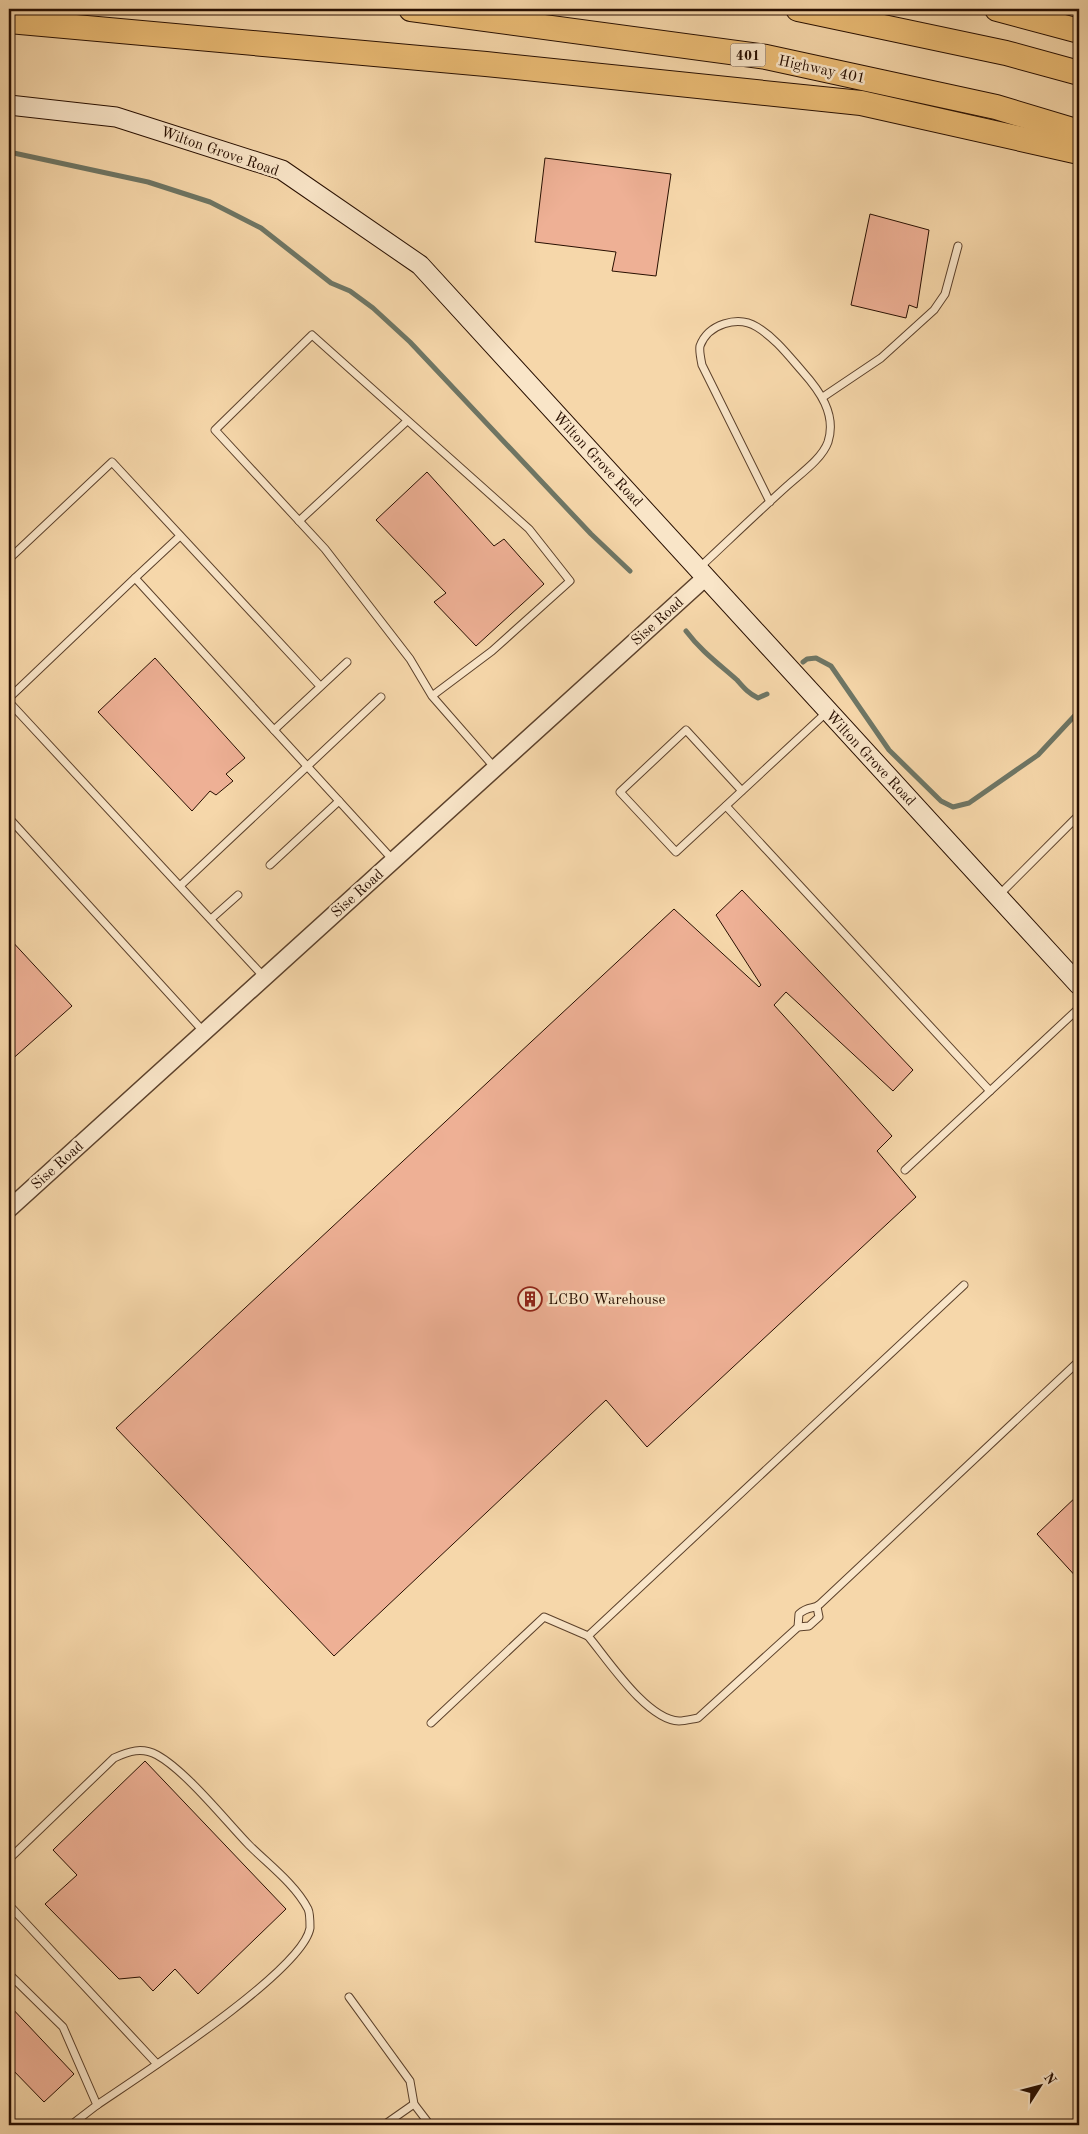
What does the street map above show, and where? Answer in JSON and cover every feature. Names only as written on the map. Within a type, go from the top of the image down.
[{"type":"highway","name":"Highway 401","points":[[411,9],[766,57],[996,107],[1079,132]]},
{"type":"highway","points":[[798,9],[1006,53],[1079,73]]},
{"type":"highway","points":[[997,9],[1079,31]]},
{"type":"highway","points":[[9,21],[486,64],[861,103],[1079,152]]},
{"type":"main road","name":"Wilton Grove Road","points":[[9,105],[116,117],[282,170],[420,265],[1079,984]]},
{"type":"street","name":"Sise Road","points":[[9,1209],[495,768],[702,573]]},
{"type":"lane","points":[[823,397],[881,358],[934,310],[945,294],[958,246]]},
{"type":"lane","points":[[702,573],[770,502],[818,457],[828,442],[828,406],[817,387],[770,335],[751,323],[730,321],[709,333],[700,347],[702,365],[770,502]]},
{"type":"lane","points":[[432,696],[492,651],[570,581],[529,529],[312,336],[215,430],[324,549],[410,659],[432,696],[495,768]]},
{"type":"lane","points":[[298,521],[408,421]]},
{"type":"lane","points":[[9,559],[112,462],[320,686]]},
{"type":"lane","points":[[9,698],[180,536]]},
{"type":"lane","points":[[134,578],[393,860]]},
{"type":"lane","points":[[274,730],[347,662]]},
{"type":"lane","points":[[181,885],[381,697]]},
{"type":"lane","points":[[9,702],[181,885],[264,977]]},
{"type":"lane","points":[[742,791],[686,730],[620,792],[676,852],[726,806],[828,711]]},
{"type":"lane","points":[[270,865],[339,801]]},
{"type":"lane","points":[[726,806],[990,1091]]},
{"type":"lane","points":[[998,896],[1079,815]]},
{"type":"lane","points":[[9,818],[204,1032]]},
{"type":"lane","points":[[211,919],[238,895]]},
{"type":"lane","points":[[905,1170],[1079,1008]]},
{"type":"lane","points":[[588,1636],[964,1285]]},
{"type":"lane","points":[[798,1628],[800,1614],[807,1608],[817,1607],[1079,1361]]},
{"type":"lane","points":[[430,1723],[544,1617],[588,1636],[642,1700],[659,1715],[679,1721],[698,1718],[798,1628],[810,1626],[819,1617],[817,1607]]},
{"type":"lane","points":[[9,1859],[114,1758],[129,1751],[141,1750],[156,1755],[183,1777],[292,1889],[308,1910],[310,1928],[304,1942],[292,1958],[242,2003],[71,2125]]},
{"type":"lane","points":[[9,1905],[156,2064]]},
{"type":"lane","points":[[9,1974],[63,2027],[98,2105]]},
{"type":"lane","points":[[349,1997],[410,2081],[414,2104],[430,2125]]},
{"type":"lane","points":[[384,2125],[414,2104]]},
{"type":"building","points":[[545,158],[671,174],[656,276],[612,271],[616,252],[535,242]]},
{"type":"building","points":[[870,214],[929,230],[917,308],[909,305],[906,318],[851,305]]},
{"type":"building","points":[[427,472],[494,546],[504,539],[544,584],[476,646],[434,602],[446,593],[376,520]]},
{"type":"building","points":[[155,658],[245,758],[226,774],[233,781],[216,795],[210,791],[192,811],[98,712]]},
{"type":"building","name":"LCBO Warehouse","points":[[742,890],[913,1070],[893,1091],[786,992],[774,1005],[892,1136],[877,1151],[916,1197],[647,1447],[606,1400],[334,1656],[116,1428],[674,909],[759,987],[761,985],[716,915]]},
{"type":"building","points":[[9,938],[72,1006],[9,1062]]},
{"type":"building","points":[[1079,1494],[1079,1580],[1037,1534]]},
{"type":"building","points":[[145,1761],[286,1909],[198,1994],[175,1969],[153,1991],[140,1977],[119,1979],[45,1904],[77,1875],[53,1850]]},
{"type":"building","points":[[9,2005],[74,2074],[44,2102],[9,2066]]},
{"type":"waterway","points":[[9,152],[148,182],[210,202],[261,228],[331,283],[350,291],[373,308],[410,342],[591,534],[630,571]]},
{"type":"waterway","points":[[686,631],[704,651],[749,692],[758,698],[767,694]]},
{"type":"waterway","points":[[803,662],[807,659],[816,658],[831,666],[889,750],[941,801],[953,807],[969,803],[1038,755],[1079,711]]},
{"type":"place","name":"LCBO Warehouse","points":[[530,1299]]}]
